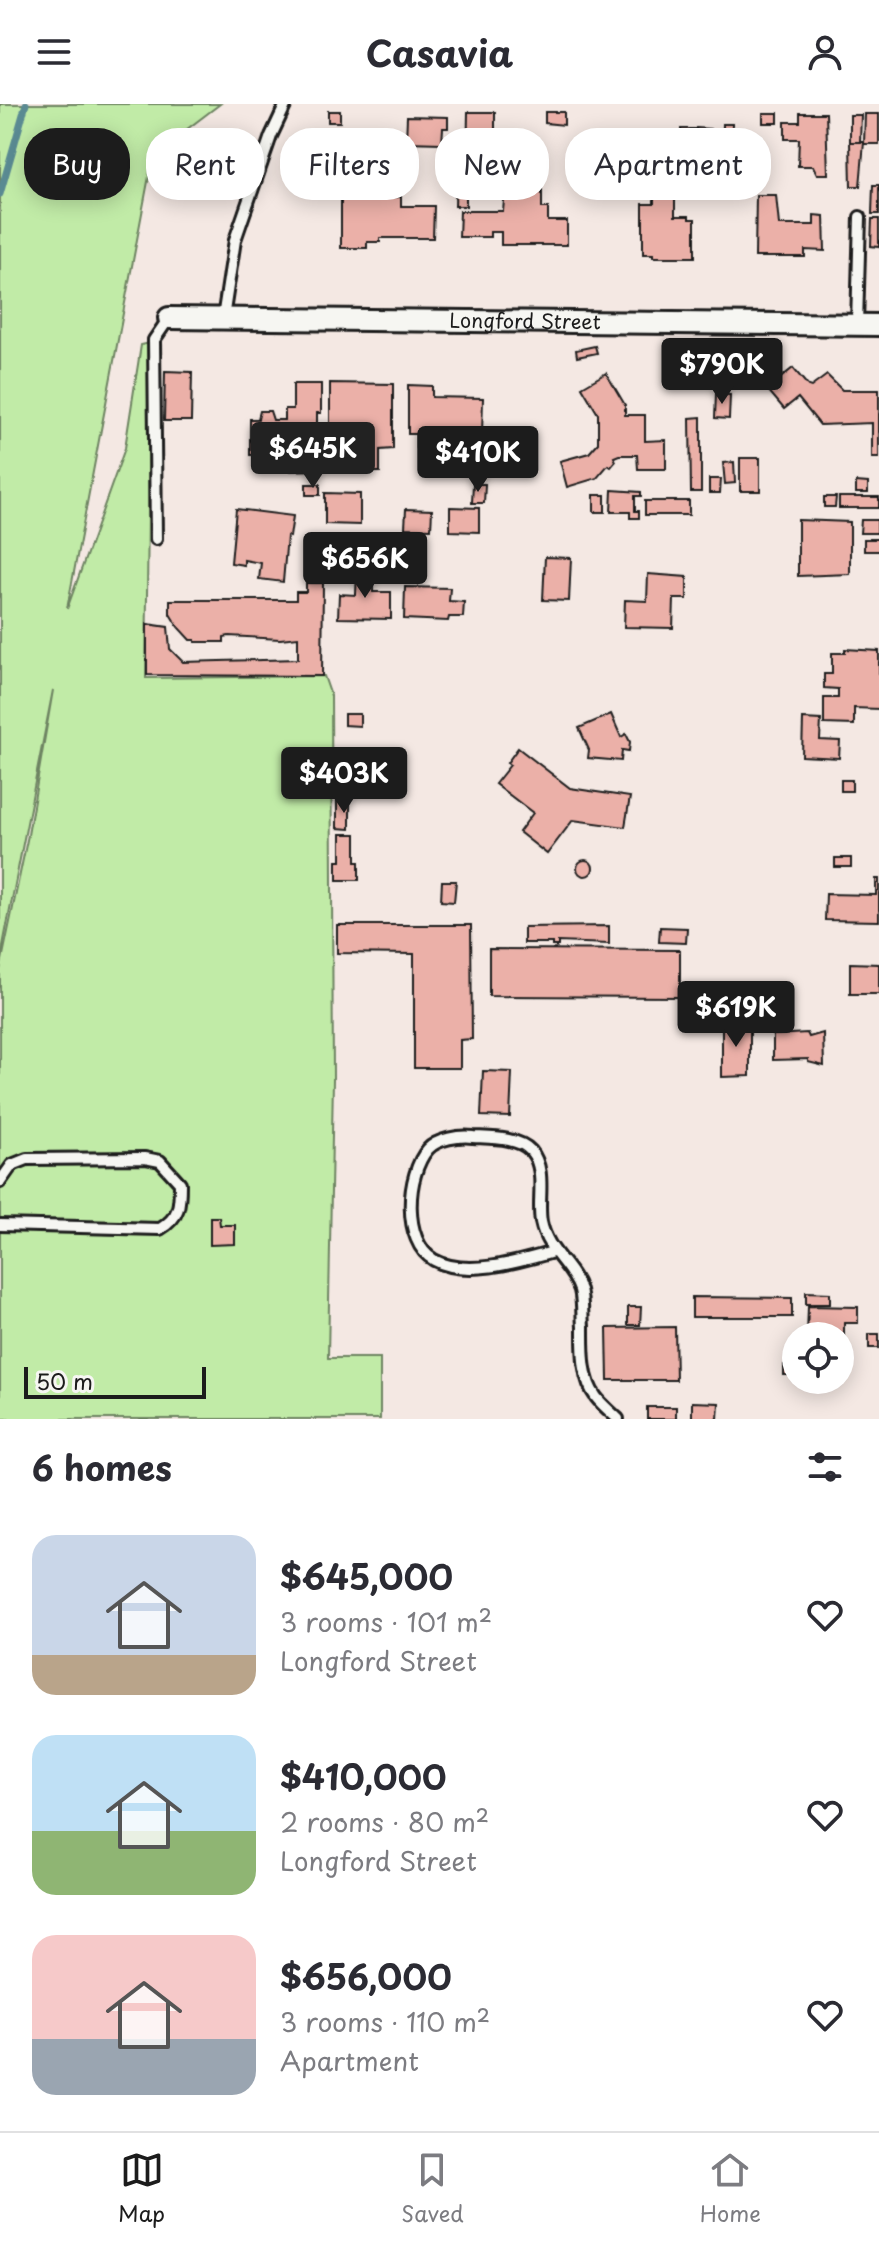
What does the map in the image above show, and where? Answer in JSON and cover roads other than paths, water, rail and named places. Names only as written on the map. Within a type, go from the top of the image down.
[{"type":"street","name":"Longford Street","points":[[169,318],[879,325]]},
{"type":"lane","points":[[223,318],[235,240],[271,136],[286,104]]},
{"type":"lane","points":[[857,324],[860,217]]},
{"type":"lane","points":[[156,539],[154,340],[169,318]]},
{"type":"lane","points":[[553,1252],[515,1263],[482,1266],[457,1266],[433,1260],[419,1244],[409,1220],[416,1170],[428,1148],[440,1141],[467,1136],[516,1142],[530,1149],[539,1164],[540,1218],[545,1238],[579,1288],[589,1384],[596,1397],[618,1419]]},
{"type":"lane","points":[[0,1182],[12,1165],[27,1159],[145,1158],[160,1161],[180,1183],[180,1204],[172,1222],[160,1229],[0,1225]]},
{"type":"waterway","points":[[0,194],[26,104]]}]
